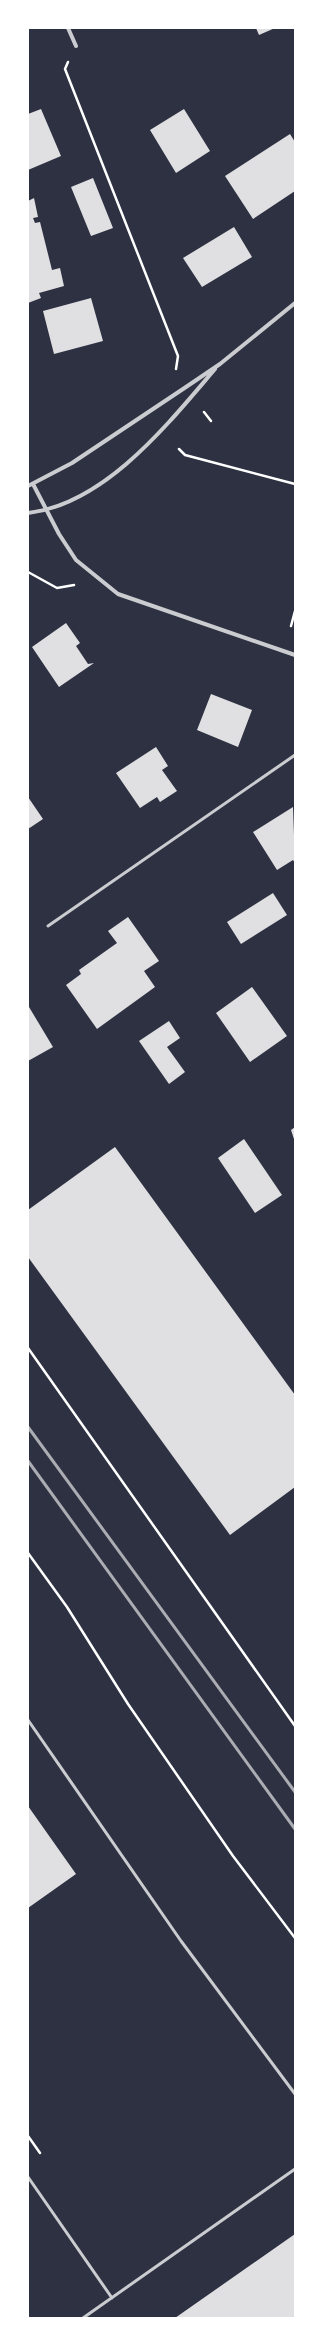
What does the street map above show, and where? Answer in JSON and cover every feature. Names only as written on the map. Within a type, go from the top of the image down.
[{"type":"street","points":[[68,28],[76,46]]},
{"type":"street","points":[[28,486],[72,463],[220,364],[295,303]]},
{"type":"street","points":[[28,513],[47,511],[95,486],[128,462],[158,436],[220,364]]},
{"type":"street","points":[[33,484],[76,560],[118,594],[295,655]]},
{"type":"lane","points":[[48,926],[295,755]]},
{"type":"lane","points":[[28,1720],[181,1942],[295,2094]]},
{"type":"lane","points":[[82,2318],[295,2169]]},
{"type":"lane","points":[[28,2177],[112,2298]]},
{"type":"path","points":[[76,46],[65,68],[178,356],[176,374]]},
{"type":"path","points":[[201,408],[211,421]]},
{"type":"path","points":[[179,449],[185,455],[295,484]]},
{"type":"path","points":[[28,572],[57,588]]},
{"type":"path","points":[[291,626],[295,611]]},
{"type":"path","points":[[28,1348],[295,1726]]},
{"type":"path","points":[[28,1553],[67,1607],[128,1704],[228,1850],[295,1938]]},
{"type":"path","points":[[28,2136],[40,2153]]},
{"type":"building","points":[[256,28],[275,28],[259,35]]},
{"type":"building","points":[[41,109],[61,156],[28,170],[28,114]]},
{"type":"building","points":[[184,109],[210,151],[176,173],[150,130]]},
{"type":"building","points":[[290,134],[295,142],[295,191],[253,219],[225,176]]},
{"type":"building","points":[[93,178],[113,228],[91,236],[71,187]]},
{"type":"building","points":[[34,198],[38,217],[33,218],[35,223],[40,222],[52,270],[60,268],[64,286],[39,293],[41,298],[28,303],[28,201]]},
{"type":"building","points":[[234,227],[252,257],[202,287],[183,258]]},
{"type":"building","points":[[91,298],[103,341],[54,354],[43,311]]},
{"type":"building","points":[[66,623],[80,643],[76,646],[88,664],[94,663],[59,687],[32,647]]},
{"type":"building","points":[[211,694],[252,710],[238,747],[197,730]]},
{"type":"building","points":[[156,747],[168,766],[162,770],[177,791],[160,802],[157,797],[140,808],[116,773]]},
{"type":"building","points":[[28,797],[43,819],[28,829]]},
{"type":"building","points":[[293,807],[295,863],[293,860],[277,870],[253,832]]},
{"type":"building","points":[[273,893],[287,915],[241,944],[227,922]]},
{"type":"building","points":[[128,917],[159,961],[144,971],[155,987],[97,1029],[66,985],[81,974],[79,970],[117,943],[108,931]]},
{"type":"building","points":[[252,987],[287,1036],[250,1062],[216,1013]]},
{"type":"building","points":[[29,1007],[53,1047],[28,1061],[28,1008]]},
{"type":"building","points":[[169,1021],[180,1038],[167,1047],[185,1072],[169,1084],[139,1041]]},
{"type":"building","points":[[295,1127],[295,1142],[291,1130]]},
{"type":"building","points":[[244,1139],[282,1195],[255,1213],[218,1158]]},
{"type":"building","points":[[115,1147],[295,1395],[295,1487],[230,1535],[28,1257],[28,1210]]},
{"type":"building","points":[[28,1806],[76,1874],[28,1908]]},
{"type":"building","points":[[295,2234],[295,2318],[175,2318]]},
{"type":"railway","points":[[28,1427],[295,1792]]},
{"type":"railway","points":[[28,1461],[295,1829]]}]
